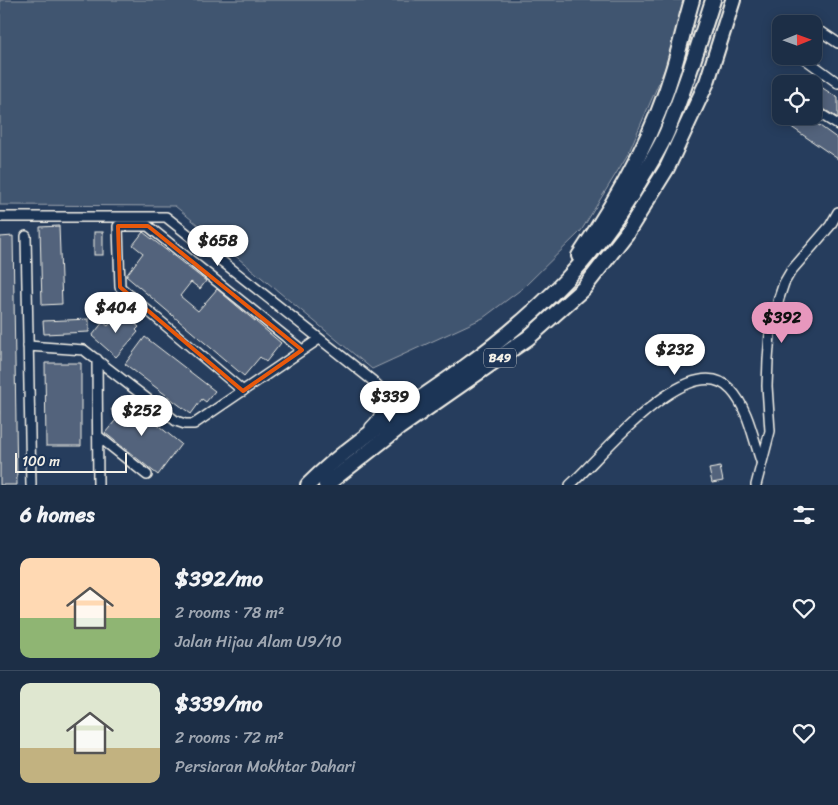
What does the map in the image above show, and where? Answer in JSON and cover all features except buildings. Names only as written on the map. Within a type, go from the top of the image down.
[{"type":"main road","points":[[551,296],[590,240],[627,175],[653,123],[673,71],[692,0]]},
{"type":"main road","name":"B49","points":[[308,485],[346,450],[422,397],[517,326],[551,296],[602,241],[627,204],[666,134],[707,19],[711,0]]},
{"type":"main road","name":"B49","points":[[326,485],[400,427],[528,338],[584,288],[626,234],[667,168],[707,82],[734,0]]},
{"type":"main road","points":[[727,22],[740,0]]},
{"type":"street","points":[[822,33],[838,43]]},
{"type":"street","points":[[813,65],[838,83]]},
{"type":"street","points":[[822,115],[838,125]]},
{"type":"street","points":[[756,485],[761,461],[768,447],[770,430],[767,386],[768,360],[770,334],[779,298],[791,271],[830,226],[838,212]]},
{"type":"street","points":[[0,217],[166,217],[394,398],[422,397]]},
{"type":"street","points":[[243,391],[120,287],[118,226],[148,226],[302,350]]},
{"type":"street","points":[[26,236],[31,485]]},
{"type":"street","points":[[28,346],[84,350],[176,420],[185,424],[194,424],[319,339]]},
{"type":"street","points":[[97,359],[98,485]]},
{"type":"street","points":[[346,450],[380,418],[381,402],[373,380]]},
{"type":"street","points":[[570,485],[652,404],[690,382],[710,380],[723,383],[732,391],[746,416],[761,461]]},
{"type":"street","points":[[98,436],[147,475]]},
{"type":"highlighted area","points":[[118,226],[148,226],[302,350],[243,391],[120,287]]},
{"type":"shaded area","points":[[0,0],[684,0],[666,66],[628,154],[581,231],[523,288],[483,318],[372,369],[175,206],[0,205]]}]
